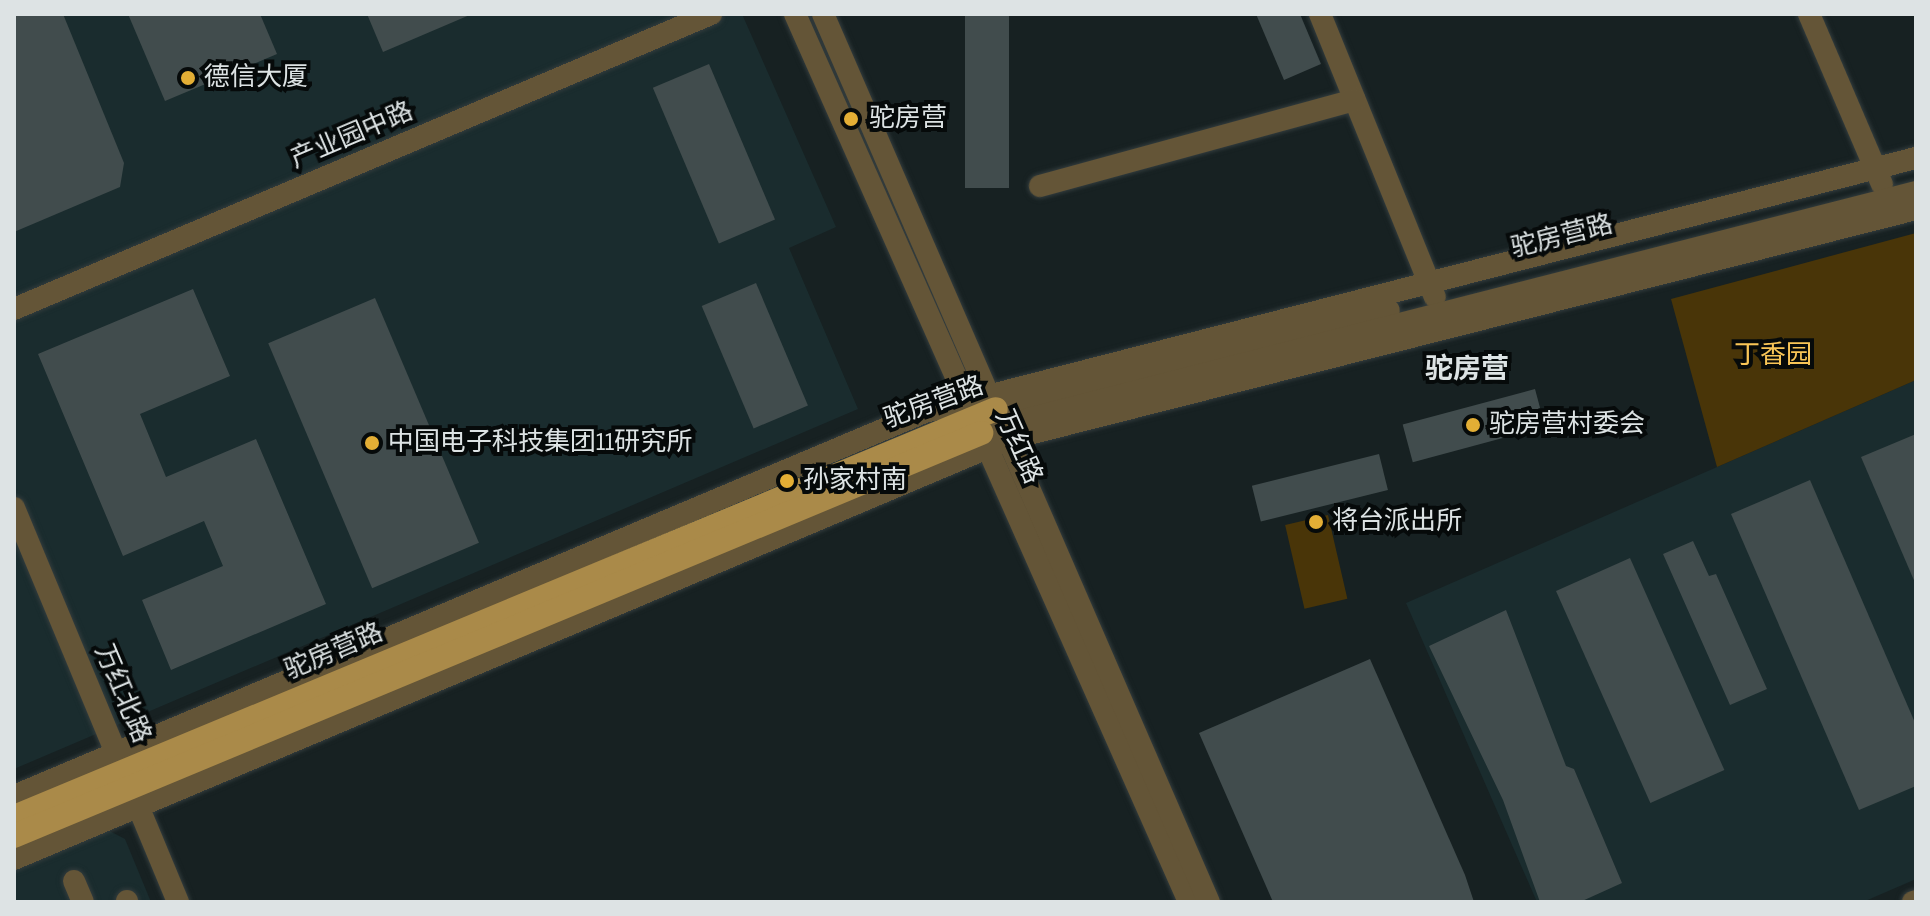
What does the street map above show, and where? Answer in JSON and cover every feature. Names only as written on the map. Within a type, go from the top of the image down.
[{"type":"main road","name":"驼房营路","points":[[14,836],[128,779],[988,420]]},
{"type":"main road","name":"驼房营路","points":[[14,817],[128,779]]},
{"type":"street","name":"产业园中路","points":[[14,309],[711,14]]},
{"type":"street","name":"万红路","points":[[795,14],[988,420],[1209,902]]},
{"type":"street","name":"万红路","points":[[823,14],[1189,902]]},
{"type":"street","points":[[1320,14],[1433,291]]},
{"type":"street","points":[[1809,14],[1879,179]]},
{"type":"street","points":[[1040,186],[1354,100]]},
{"type":"street","points":[[1879,179],[1916,158]]},
{"type":"street","points":[[1879,179],[1916,171]]},
{"type":"street","name":"驼房营路","points":[[988,420],[1433,291],[1879,179]]},
{"type":"street","name":"驼房营路","points":[[988,420],[1916,192]]},
{"type":"street","points":[[14,859],[128,779],[988,420],[1916,209]]},
{"type":"street","name":"万红北路","points":[[14,508],[178,902]]},
{"type":"street","points":[[14,796],[128,779]]},
{"type":"shaded area","points":[[14,14],[742,14],[836,227],[789,248],[858,409],[14,769]]},
{"type":"shaded area","points":[[1916,380],[1916,879],[1863,902],[1537,902],[1406,603]]},
{"type":"shaded area","points":[[98,825],[125,839],[151,902],[14,902],[14,861]]},
{"type":"green space","name":"丁香园","points":[[1916,233],[1916,380],[1717,467],[1671,299]]},
{"type":"green space","points":[[1328,515],[1347,599],[1304,609],[1285,525]]},
{"type":"building","points":[[14,14],[63,14],[124,163],[120,187],[14,232]]},
{"type":"building","name":"德信大厦","points":[[128,14],[260,14],[277,54],[165,101]]},
{"type":"building","points":[[367,14],[472,14],[383,52]]},
{"type":"building","points":[[965,14],[1009,14],[1009,188],[965,188]]},
{"type":"building","points":[[1256,14],[1300,14],[1321,64],[1284,80]]},
{"type":"building","points":[[709,64],[775,220],[719,243],[653,88]]},
{"type":"building","points":[[756,283],[808,405],[754,428],[702,306]]},
{"type":"building","points":[[193,289],[230,376],[140,414],[166,477],[256,439],[326,604],[171,670],[142,600],[223,566],[204,521],[123,556],[38,354]]},
{"type":"building","name":"中国电子科技集团11研究所","points":[[375,298],[479,543],[372,588],[268,343]]},
{"type":"building","name":"驼房营村委会","points":[[1535,389],[1545,427],[1413,462],[1403,424]]},
{"type":"building","points":[[1916,434],[1916,585],[1861,457]]},
{"type":"building","points":[[1379,454],[1388,490],[1261,522],[1252,486]]},
{"type":"building","points":[[1810,480],[1916,725],[1916,786],[1859,810],[1731,514]]},
{"type":"building","points":[[1693,541],[1709,576],[1716,574],[1767,689],[1730,705],[1663,554]]},
{"type":"building","points":[[1630,558],[1724,770],[1650,803],[1556,591]]},
{"type":"building","points":[[1506,610],[1566,766],[1574,769],[1622,883],[1580,902],[1540,902],[1503,800],[1429,646]]},
{"type":"building","points":[[1370,659],[1474,902],[1273,902],[1199,733]]},
{"type":"place","name":"德信大厦","points":[[188,78]]},
{"type":"place","name":"驼房营","points":[[851,119]]},
{"type":"place","name":"驼房营村委会","points":[[1473,425]]},
{"type":"place","name":"中国电子科技集团11研究所","points":[[372,443]]},
{"type":"place","name":"孙家村南","points":[[787,481]]},
{"type":"place","name":"将台派出所","points":[[1316,522]]},
{"type":"district","name":"驼房营","points":[[1467,370]]}]
